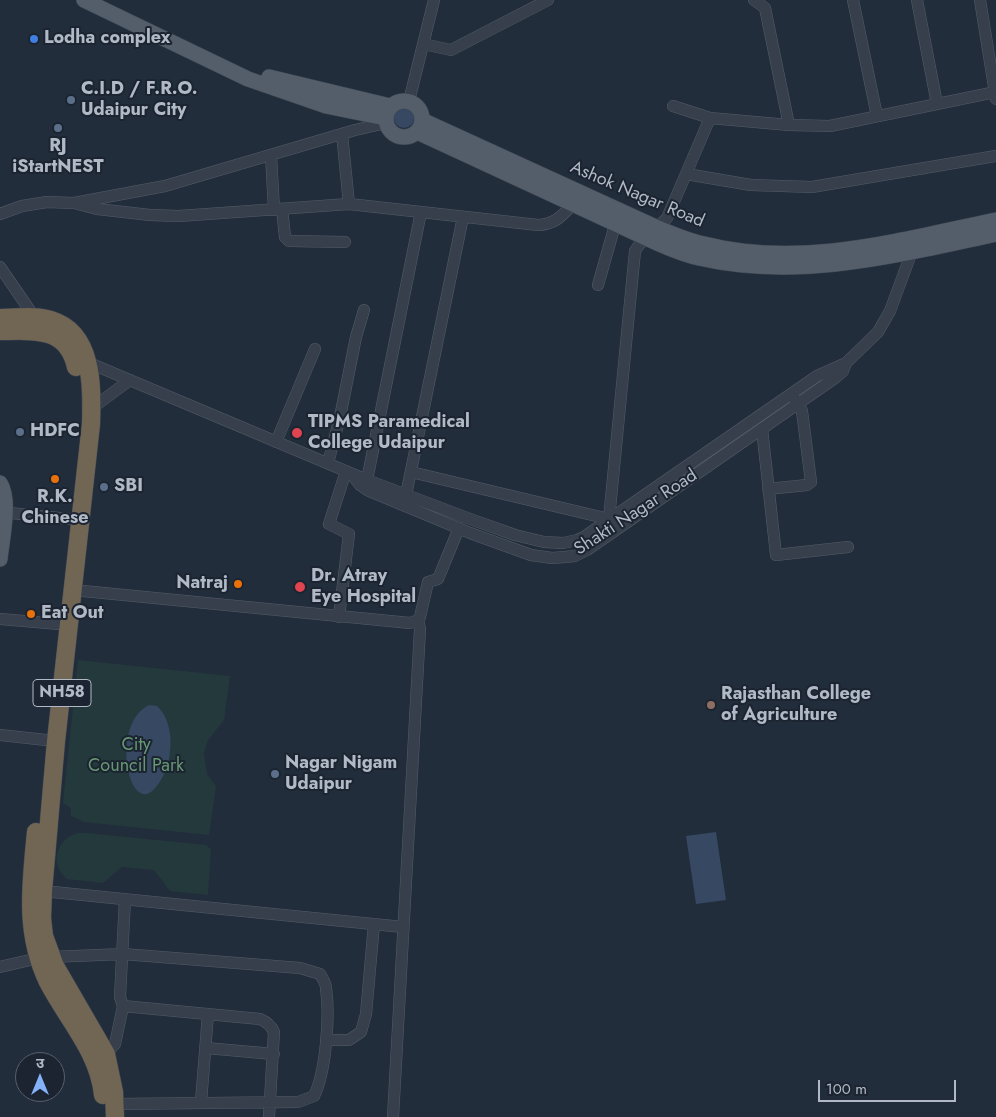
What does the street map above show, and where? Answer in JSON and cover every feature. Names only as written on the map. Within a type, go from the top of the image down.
[{"type":"highway","name":"NH58","points":[[0,318],[49,320],[67,329],[79,341],[87,362],[91,388],[92,408],[88,455],[56,741],[43,891],[43,927],[45,957],[51,987],[84,1041],[96,1068],[103,1091],[103,1117]]},
{"type":"highway","name":"NH58","points":[[0,331],[36,331],[58,337],[69,348],[75,362],[80,394],[80,422],[30,899],[32,926],[45,957],[106,1054],[112,1078],[115,1110]]},
{"type":"main road","points":[[84,0],[248,79],[326,106],[387,116]]},
{"type":"main road","points":[[108,0],[236,65],[387,116]]},
{"type":"main road","points":[[410,101],[420,111],[419,126],[405,137],[399,136],[388,129],[387,116],[396,102],[410,101]]},
{"type":"main road","points":[[419,126],[572,205],[615,225],[698,258],[746,265],[779,267],[827,266],[913,252],[996,234]]},
{"type":"main road","name":"Ashok Nagar Road","points":[[419,126],[658,228],[705,245],[762,254],[829,252],[917,237],[996,220]]},
{"type":"main road","points":[[0,483],[5,495],[2,512],[0,559]]},
{"type":"street","points":[[410,101],[434,0]]},
{"type":"street","points":[[423,44],[452,50],[548,0]]},
{"type":"street","points":[[754,0],[765,8],[789,125]]},
{"type":"street","points":[[853,0],[877,116]]},
{"type":"street","points":[[918,0],[936,104]]},
{"type":"street","points":[[673,106],[710,118],[789,125],[830,126],[936,104],[996,94],[980,0]]},
{"type":"street","points":[[0,214],[22,206],[47,202],[74,203],[165,186],[342,134],[387,116]]},
{"type":"street","points":[[620,527],[613,516],[612,486],[635,251],[637,246],[667,218],[710,118]]},
{"type":"street","points":[[342,134],[349,204]]},
{"type":"street","points":[[271,155],[278,210],[285,237],[289,241],[345,242]]},
{"type":"street","points":[[686,174],[751,185],[812,187],[996,156]]},
{"type":"street","points":[[74,203],[96,209],[164,216],[349,204],[538,225],[559,220],[572,205]]},
{"type":"street","points":[[367,480],[421,212]]},
{"type":"street","points":[[406,495],[463,216]]},
{"type":"street","points":[[598,285],[615,225]]},
{"type":"street","name":"Shakti Nagar Road","points":[[87,362],[406,495],[515,535],[544,542],[563,543],[577,540],[817,376],[846,363],[872,339],[884,323],[913,252],[917,237]]},
{"type":"street","points":[[0,267],[35,318]]},
{"type":"street","points":[[328,463],[340,417],[356,337],[364,310]]},
{"type":"street","points":[[276,442],[315,349]]},
{"type":"street","name":"Shakti Nagar Road","points":[[348,472],[364,488],[531,556],[572,557],[620,527],[799,404],[835,378],[843,371],[846,363]]},
{"type":"street","points":[[92,408],[130,380]]},
{"type":"street","points":[[768,489],[807,485],[811,482],[802,414],[799,404],[791,394]]},
{"type":"street","points":[[762,429],[776,555],[848,547]]},
{"type":"street","points":[[339,617],[349,534],[329,524],[348,472]]},
{"type":"street","points":[[411,472],[613,516]]},
{"type":"street","points":[[2,512],[70,519]]},
{"type":"street","points":[[394,1117],[420,629],[418,620],[428,582],[438,578],[459,528]]},
{"type":"street","points":[[74,590],[405,623],[418,620]]},
{"type":"street","points":[[0,619],[59,624]]},
{"type":"street","points":[[0,735],[46,740]]},
{"type":"street","points":[[43,891],[403,927]]},
{"type":"street","points":[[106,1054],[115,1044],[123,1006],[120,997],[125,899]]},
{"type":"street","points":[[326,1040],[349,1040],[361,1032],[366,1014],[374,924]]},
{"type":"street","points":[[0,967],[45,957],[123,954],[300,968],[320,974],[326,986],[326,1040],[319,1086],[314,1096],[298,1102],[201,1102],[115,1110]]},
{"type":"street","points":[[123,1006],[260,1019],[266,1022],[274,1032],[269,1117]]},
{"type":"street","points":[[201,1102],[208,1014]]},
{"type":"street","points":[[206,1048],[274,1054]]},
{"type":"green space","name":"City Council Park","points":[[78,660],[230,676],[224,720],[208,740],[204,753],[207,774],[216,786],[209,835],[84,822],[71,816],[71,808],[63,803]]},
{"type":"green space","points":[[77,833],[206,845],[211,849],[208,895],[170,891],[154,870],[122,867],[103,883],[67,879],[61,873],[58,866],[57,853],[64,841]]},
{"type":"water","points":[[404,108],[411,111],[414,118],[411,125],[404,128],[397,125],[394,118],[397,111]]},
{"type":"water","points":[[149,705],[157,706],[167,721],[171,746],[169,762],[164,775],[156,787],[146,794],[138,791],[131,781],[127,766],[127,748],[129,731],[137,715]]},
{"type":"water","points":[[716,832],[726,900],[696,904],[686,836]]},
{"type":"place","name":"Lodha complex","points":[[34,39]]},
{"type":"place","name":"C.I.D / F.R.O. Udaipur City","points":[[71,100]]},
{"type":"place","name":"RJ iStartNEST","points":[[58,128]]},
{"type":"place","name":"HDFC","points":[[20,432]]},
{"type":"place","name":"TIPMS Paramedical College Udaipur","points":[[297,433]]},
{"type":"place","name":"R.K. Chinese","points":[[55,479]]},
{"type":"place","name":"SBI","points":[[104,487]]},
{"type":"place","name":"Natraj","points":[[238,584]]},
{"type":"place","name":"Dr. Atray Eye Hospital","points":[[300,587]]},
{"type":"place","name":"Eat Out","points":[[31,614]]},
{"type":"place","name":"Rajasthan College of Agriculture","points":[[711,705]]},
{"type":"place","name":"Nagar Nigam Udaipur","points":[[275,774]]}]
